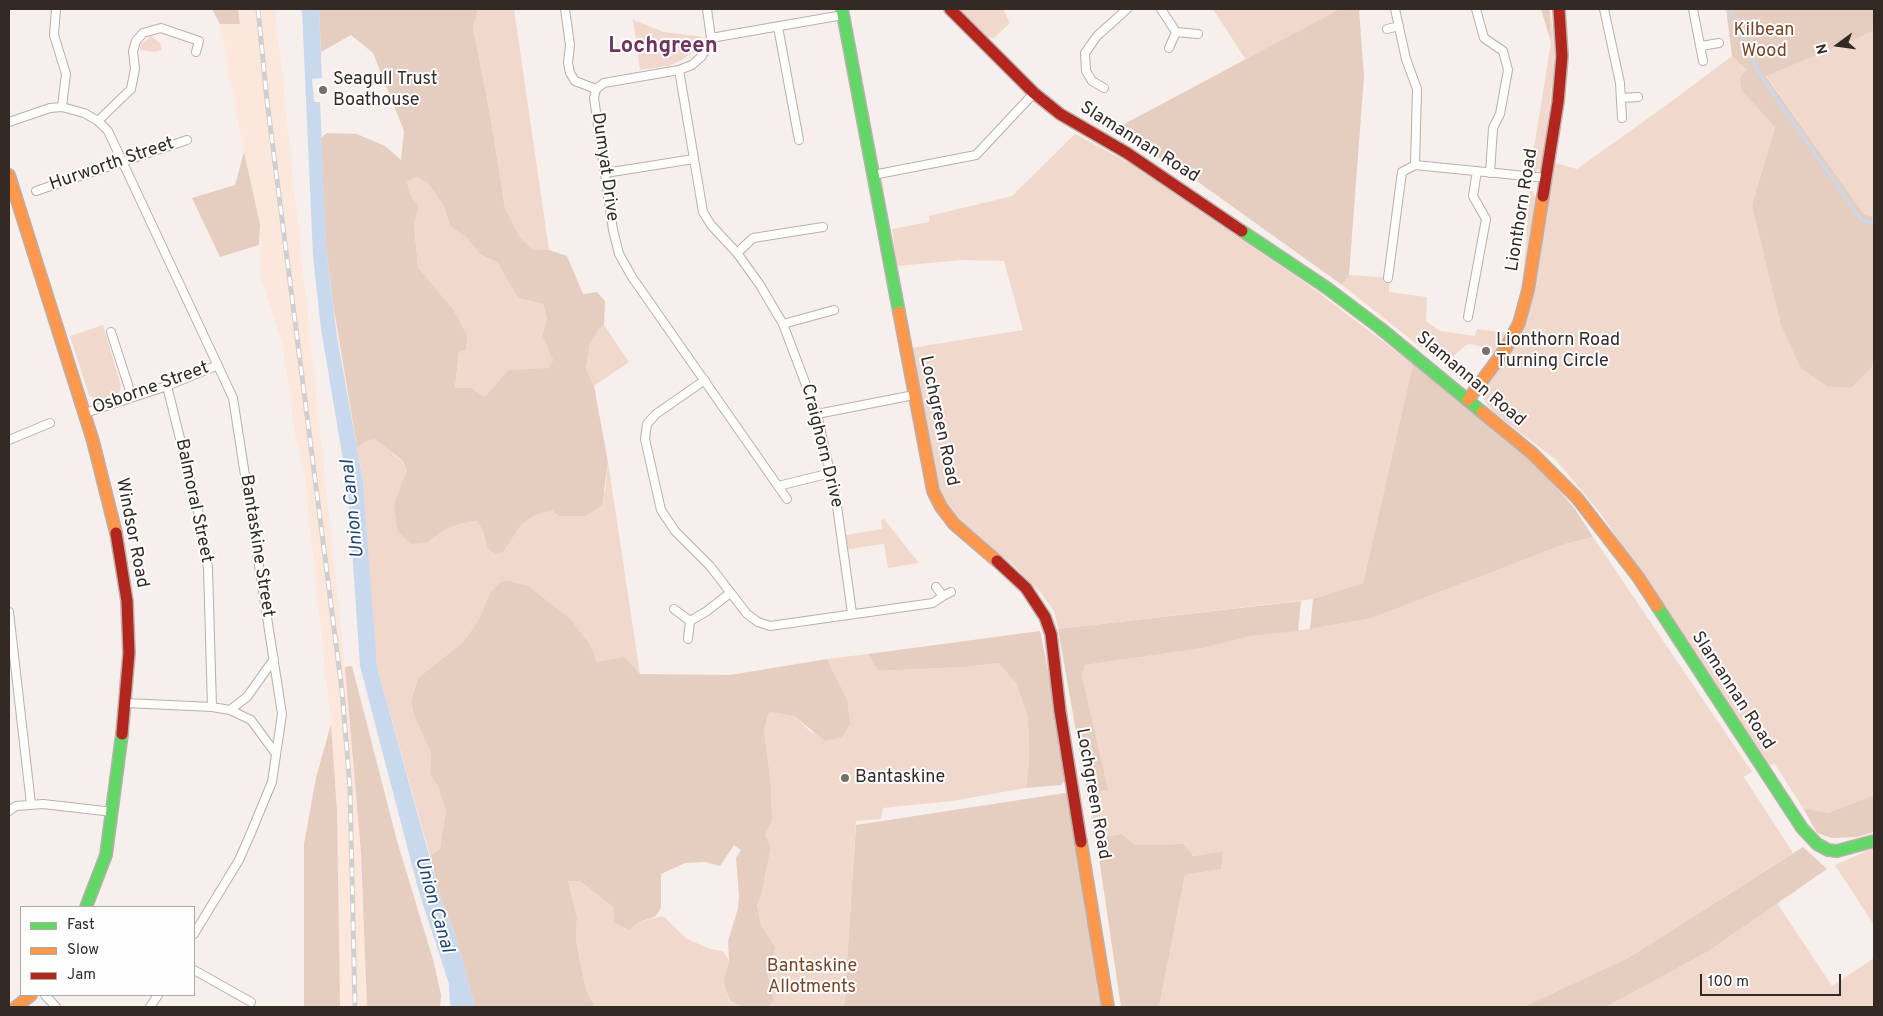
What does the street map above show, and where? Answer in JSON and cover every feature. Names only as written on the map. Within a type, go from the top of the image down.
[{"type":"street","points":[[56,9],[54,35],[66,74],[62,107]]},
{"type":"street","points":[[565,9],[570,45],[568,63],[570,73],[575,81],[596,89]]},
{"type":"street","points":[[707,9],[711,38],[778,27],[843,12]]},
{"type":"street","name":"Slamannan Road","points":[[950,9],[1034,92],[1060,114],[1127,154],[1327,288],[1380,328],[1532,453],[1577,498],[1638,577],[1765,774],[1807,833],[1817,844],[1837,851],[1862,846],[1874,841]]},
{"type":"street","points":[[1104,88],[1092,81],[1086,71],[1085,53],[1097,36],[1127,9]]},
{"type":"street","points":[[1161,9],[1176,32]]},
{"type":"street","points":[[1394,9],[1406,59],[1417,89],[1416,165]]},
{"type":"street","points":[[1476,9],[1484,38],[1503,51],[1508,70],[1500,114],[1493,128],[1490,172]]},
{"type":"street","name":"Lionthorn Road","points":[[1468,400],[1506,348],[1519,323],[1528,290],[1558,102],[1562,56],[1559,9]]},
{"type":"street","points":[[1604,9],[1620,83],[1622,118]]},
{"type":"street","points":[[1693,9],[1704,61]]},
{"type":"street","name":"Lochgreen Road","points":[[843,12],[933,491],[940,507],[954,524],[1015,576],[1026,588],[1045,617],[1051,634],[1060,711],[1108,1007]]},
{"type":"street","points":[[1386,29],[1399,26]]},
{"type":"street","points":[[778,27],[799,140]]},
{"type":"street","points":[[9,122],[50,108],[62,107],[74,108],[98,121],[130,89],[135,69],[133,51],[136,40],[143,33],[161,28],[199,41],[196,52]]},
{"type":"street","points":[[1176,32],[1198,34]]},
{"type":"street","points":[[1170,48],[1176,32]]},
{"type":"street","name":"Dumyat Drive","points":[[711,38],[702,56],[692,65],[679,70],[604,83],[596,89],[594,98],[613,230],[619,254],[632,277],[787,499]]},
{"type":"street","points":[[1700,46],[1719,43]]},
{"type":"street","name":"Craighorn Drive","points":[[679,70],[703,212],[711,225],[737,252],[760,285],[783,324],[817,414],[831,473],[852,614]]},
{"type":"street","points":[[873,175],[976,155],[1034,92]]},
{"type":"street","points":[[1621,98],[1638,97]]},
{"type":"street","name":"Bantaskine Street","points":[[98,121],[108,131],[233,398],[282,714],[272,782],[239,860],[195,932]]},
{"type":"street","name":"Hurworth Street","points":[[36,191],[188,140]]},
{"type":"street","points":[[605,173],[694,159]]},
{"type":"street","points":[[1388,278],[1402,172],[1416,165],[1546,178]]},
{"type":"street","points":[[1468,317],[1486,219],[1474,196],[1477,171]]},
{"type":"street","name":"Windsor Road","points":[[9,175],[85,413],[114,521],[122,562],[128,636],[126,703],[106,855],[86,906]]},
{"type":"street","points":[[737,252],[753,238],[823,227]]},
{"type":"street","points":[[783,324],[834,310]]},
{"type":"street","points":[[111,332],[132,397]]},
{"type":"street","name":"Osborne Street","points":[[85,413],[167,386],[218,364]]},
{"type":"street","points":[[705,380],[656,414],[647,424],[645,439],[661,510],[675,531],[710,566],[747,614],[758,622],[770,626],[933,603],[951,592]]},
{"type":"street","name":"Balmoral Street","points":[[167,386],[199,515],[208,568],[212,707]]},
{"type":"street","points":[[817,414],[914,395]]},
{"type":"street","points":[[9,440],[50,423]]},
{"type":"street","points":[[778,486],[831,473]]},
{"type":"street","points":[[936,587],[943,596]]},
{"type":"street","points":[[690,621],[707,612],[730,593]]},
{"type":"street","points":[[674,609],[690,621]]},
{"type":"street","points":[[9,612],[31,804]]},
{"type":"street","points":[[688,640],[690,621]]},
{"type":"street","points":[[230,710],[247,697],[274,659]]},
{"type":"street","points":[[126,703],[212,707],[230,710],[251,720],[276,754]]},
{"type":"street","points":[[9,811],[16,806],[31,804],[113,812]]},
{"type":"street","points":[[195,971],[251,1002]]},
{"type":"street","points":[[16,1007],[30,996]]},
{"type":"street","points":[[46,996],[56,1007]]},
{"type":"street","points":[[150,1007],[157,996]]},
{"type":"shaded area","points":[[238,9],[275,9],[345,667],[361,853],[367,1007],[304,1007],[304,844],[316,778],[331,724],[304,470],[296,439],[283,347],[262,280],[260,224],[244,152],[220,24],[240,24]]},
{"type":"green space","points":[[212,9],[238,9],[240,24],[220,24]]},
{"type":"green space","points":[[319,9],[478,9],[473,28],[490,114],[505,208],[519,236],[533,250],[549,250],[567,256],[583,294],[597,292],[605,301],[604,325],[598,330],[590,344],[586,368],[594,386],[608,462],[602,505],[585,516],[559,516],[552,510],[535,515],[522,524],[503,552],[495,554],[487,547],[483,531],[477,521],[459,524],[444,530],[428,542],[411,544],[397,530],[394,504],[407,470],[402,460],[374,439],[357,447],[333,303],[326,246],[321,138],[327,133],[357,134],[385,146],[401,160],[404,131],[373,53],[351,35],[321,52]],"holes":[[[417,177],[428,183],[444,206],[450,226],[466,237],[481,255],[497,262],[518,298],[543,304],[547,319],[542,336],[553,360],[548,368],[509,370],[484,397],[472,388],[455,388],[459,352],[466,350],[467,335],[452,308],[418,267],[414,224],[418,206],[410,194],[407,182]]]},
{"type":"green space","points":[[478,9],[514,9],[549,250],[533,250],[519,236],[505,208],[490,114],[473,28]]},
{"type":"green space","points":[[960,9],[1003,9],[1010,23],[994,38],[984,37]]},
{"type":"green space","points":[[1213,9],[1340,9],[1246,60]]},
{"type":"green space","points":[[1340,9],[1359,9],[1364,77],[1349,275],[1342,285],[1194,179],[1113,130]]},
{"type":"green space","points":[[1541,9],[1550,9],[1551,42]]},
{"type":"green space","name":"Kilbean Wood","points":[[1726,9],[1874,9],[1874,31],[1766,76],[1864,214],[1874,217],[1874,365],[1851,388],[1827,386],[1801,368],[1781,325],[1752,205],[1775,127],[1742,91],[1740,78],[1747,70],[1732,56]]},
{"type":"green space","points":[[1551,14],[1555,49],[1542,167],[1534,173],[1530,173],[1551,42]]},
{"type":"green space","points":[[633,20],[664,32],[703,37],[693,52],[680,61],[668,66],[640,70]]},
{"type":"green space","points":[[1874,31],[1874,217],[1864,214],[1766,75]]},
{"type":"green space","points":[[151,36],[160,43],[162,50],[155,52],[140,50],[141,44]]},
{"type":"green space","points":[[1732,56],[1747,70],[1742,91],[1775,127],[1752,205],[1801,368],[1851,388],[1874,365],[1874,795],[1828,813],[1803,808],[1774,763],[1770,766],[1601,514],[1555,459],[1493,412],[1483,398],[1484,390],[1522,331],[1536,281],[1555,163],[1577,169]]},
{"type":"green space","points":[[1075,134],[1129,163],[1307,284],[1413,364],[1363,583],[1313,599],[1058,629],[1054,611],[1041,593],[1012,564],[957,521],[943,502],[937,489],[911,348],[1023,330],[1004,261],[962,260],[897,266],[892,229],[929,222],[929,216],[1012,196]]},
{"type":"green space","points":[[244,152],[260,224],[259,245],[220,257],[192,198],[235,185]]},
{"type":"green space","points":[[417,177],[428,183],[444,206],[450,226],[466,237],[481,255],[497,262],[518,298],[543,304],[547,319],[542,336],[553,360],[548,368],[495,385],[484,397],[472,388],[455,388],[459,352],[452,308],[418,267],[414,224],[417,206],[410,194],[407,182]]},
{"type":"green space","points":[[1530,189],[1537,198],[1523,279]]},
{"type":"green space","points":[[1349,275],[1390,278],[1389,292],[1427,297],[1426,321],[1440,331],[1475,336],[1477,329],[1508,333],[1496,352],[1491,353],[1471,344],[1466,345],[1449,360],[1441,363],[1342,285]]},
{"type":"green space","points":[[103,325],[121,386],[118,394],[98,400],[89,395],[70,336]]},
{"type":"green space","points":[[604,325],[629,362],[594,386],[586,368],[590,344],[598,330]]},
{"type":"green space","points":[[1413,364],[1511,441],[1550,480],[1575,509],[1593,537],[1565,544],[1372,618],[1310,629],[1313,599],[1363,583]]},
{"type":"green space","points":[[374,439],[401,460],[407,470],[403,485],[428,542],[444,530],[459,524],[477,521],[483,531],[487,547],[503,552],[522,524],[535,515],[605,491],[608,462],[640,674],[632,666],[597,662],[590,645],[490,593],[478,621],[462,643],[418,678],[411,701],[414,716],[431,752],[430,774],[438,787],[446,810],[440,849],[430,856],[377,667],[363,481],[357,447]]},
{"type":"green space","points":[[884,519],[919,563],[888,568],[884,544],[848,549],[846,535],[882,529],[881,520]]},
{"type":"green space","points":[[1593,537],[1752,772],[1744,777],[1793,853],[1628,958],[1523,1007],[1159,1007],[1185,875],[1221,869],[1223,851],[1192,856],[1184,844],[1135,845],[1122,834],[1095,838],[1087,794],[1107,789],[1082,676],[1085,665],[1203,648],[1251,636],[1310,629],[1372,618],[1565,544]]},
{"type":"green space","points":[[507,581],[528,586],[570,619],[590,645],[597,662],[624,657],[640,674],[730,675],[827,659],[847,699],[850,724],[842,737],[825,741],[794,716],[769,712],[764,730],[771,784],[772,821],[765,835],[771,847],[761,896],[757,905],[761,926],[776,948],[770,961],[768,976],[774,1000],[768,1007],[743,1007],[730,1001],[725,987],[724,979],[729,961],[728,941],[738,908],[739,896],[736,858],[741,850],[734,845],[720,866],[705,862],[685,863],[661,874],[661,908],[655,917],[638,922],[629,930],[614,923],[613,907],[580,881],[568,881],[577,917],[576,939],[581,967],[587,992],[595,1007],[475,1007],[457,940],[441,899],[430,856],[440,849],[446,810],[438,787],[430,774],[431,752],[414,716],[411,701],[418,678],[462,643],[478,621],[490,593],[501,582]]},
{"type":"green space","points":[[1301,601],[1298,631],[1251,636],[1203,648],[1085,665],[1082,676],[1108,790],[1087,794],[1058,629]]},
{"type":"green space","points":[[1040,631],[1062,740],[1066,779],[1061,785],[1026,788],[1029,761],[1028,717],[1016,683],[998,663],[964,667],[878,671],[868,654]]},
{"type":"green space","name":"Bantaskine Allotments","points":[[868,654],[878,671],[964,667],[998,663],[1016,683],[1028,717],[1029,761],[1026,788],[952,801],[883,808],[881,819],[856,821],[844,1007],[768,1007],[774,1000],[768,976],[770,961],[776,948],[761,926],[757,905],[761,896],[771,847],[765,835],[772,821],[771,784],[764,730],[769,712],[794,716],[813,734],[847,699],[827,659]]},
{"type":"green space","points":[[352,666],[397,841],[434,963],[441,995],[440,1007],[367,1007],[361,853],[345,667]]},
{"type":"green space","points":[[331,724],[337,812],[340,1007],[304,1007],[304,844],[316,778]]},
{"type":"green space","points":[[1065,793],[1073,798],[1104,1007],[844,1007],[856,825]]},
{"type":"green space","points":[[1874,795],[1874,832],[1856,837],[1832,838],[1817,833],[1803,808],[1828,813]]},
{"type":"green space","points":[[1122,834],[1135,845],[1184,844],[1193,856],[1223,851],[1221,869],[1185,875],[1159,1007],[1121,1007],[1096,838]]},
{"type":"green space","points":[[1803,847],[1827,869],[1707,952],[1606,1007],[1523,1007],[1628,958]]},
{"type":"green space","points":[[1874,848],[1874,925],[1835,865]]},
{"type":"green space","points":[[568,881],[580,881],[613,907],[614,923],[628,930],[638,922],[663,916],[687,939],[710,949],[723,951],[729,961],[724,979],[729,1001],[743,1007],[595,1007],[587,992],[581,967],[576,939],[577,917]]},
{"type":"green space","points":[[1777,903],[1832,986],[1874,958],[1874,1007],[1606,1007],[1707,952]]},
{"type":"water","name":"Union Canal","points":[[302,9],[319,9],[322,78],[312,79],[314,102],[320,102],[326,246],[337,337],[363,481],[377,667],[441,899],[457,940],[475,1007],[450,1007],[449,984],[419,892],[360,666],[348,489],[321,329],[313,256]]},
{"type":"waterway","points":[[1731,9],[1734,22],[1760,75],[1862,221],[1874,223]]},
{"type":"railway","points":[[258,9],[267,101],[342,691],[350,788],[355,1007]]},
{"type":"traffic: fast","points":[[842,9],[899,312]]},
{"type":"traffic: fast","points":[[1242,231],[1327,288],[1380,328],[1482,412]]},
{"type":"traffic: fast","points":[[1657,606],[1802,828],[1817,844],[1828,850],[1837,851],[1874,841]]},
{"type":"traffic: fast","points":[[86,906],[106,855],[122,734]]},
{"type":"traffic: slow","points":[[9,175],[93,441],[116,533]]},
{"type":"traffic: slow","points":[[1468,400],[1506,348],[1519,323],[1528,290],[1543,196]]},
{"type":"traffic: slow","points":[[899,312],[933,491],[941,507],[954,524],[997,561]]},
{"type":"traffic: slow","points":[[1482,412],[1532,453],[1577,498],[1638,577],[1657,606]]},
{"type":"traffic: slow","points":[[1081,842],[1108,1007]]},
{"type":"traffic: slow","points":[[16,1007],[30,996]]},
{"type":"traffic: jam","points":[[950,9],[1034,93],[1060,114],[1127,153],[1242,231]]},
{"type":"traffic: jam","points":[[1543,196],[1558,102],[1562,56],[1559,9]]},
{"type":"traffic: jam","points":[[116,533],[127,601],[129,653],[122,734]]},
{"type":"traffic: jam","points":[[997,561],[1026,588],[1045,617],[1051,634],[1060,711],[1081,842]]},
{"type":"place","name":"Seagull Trust Boathouse","points":[[323,90]]},
{"type":"place","name":"Lionthorn Road Turning Circle","points":[[1486,351]]},
{"type":"place","name":"Bantaskine","points":[[845,778]]},
{"type":"district","name":"Lochgreen","points":[[663,48]]}]
